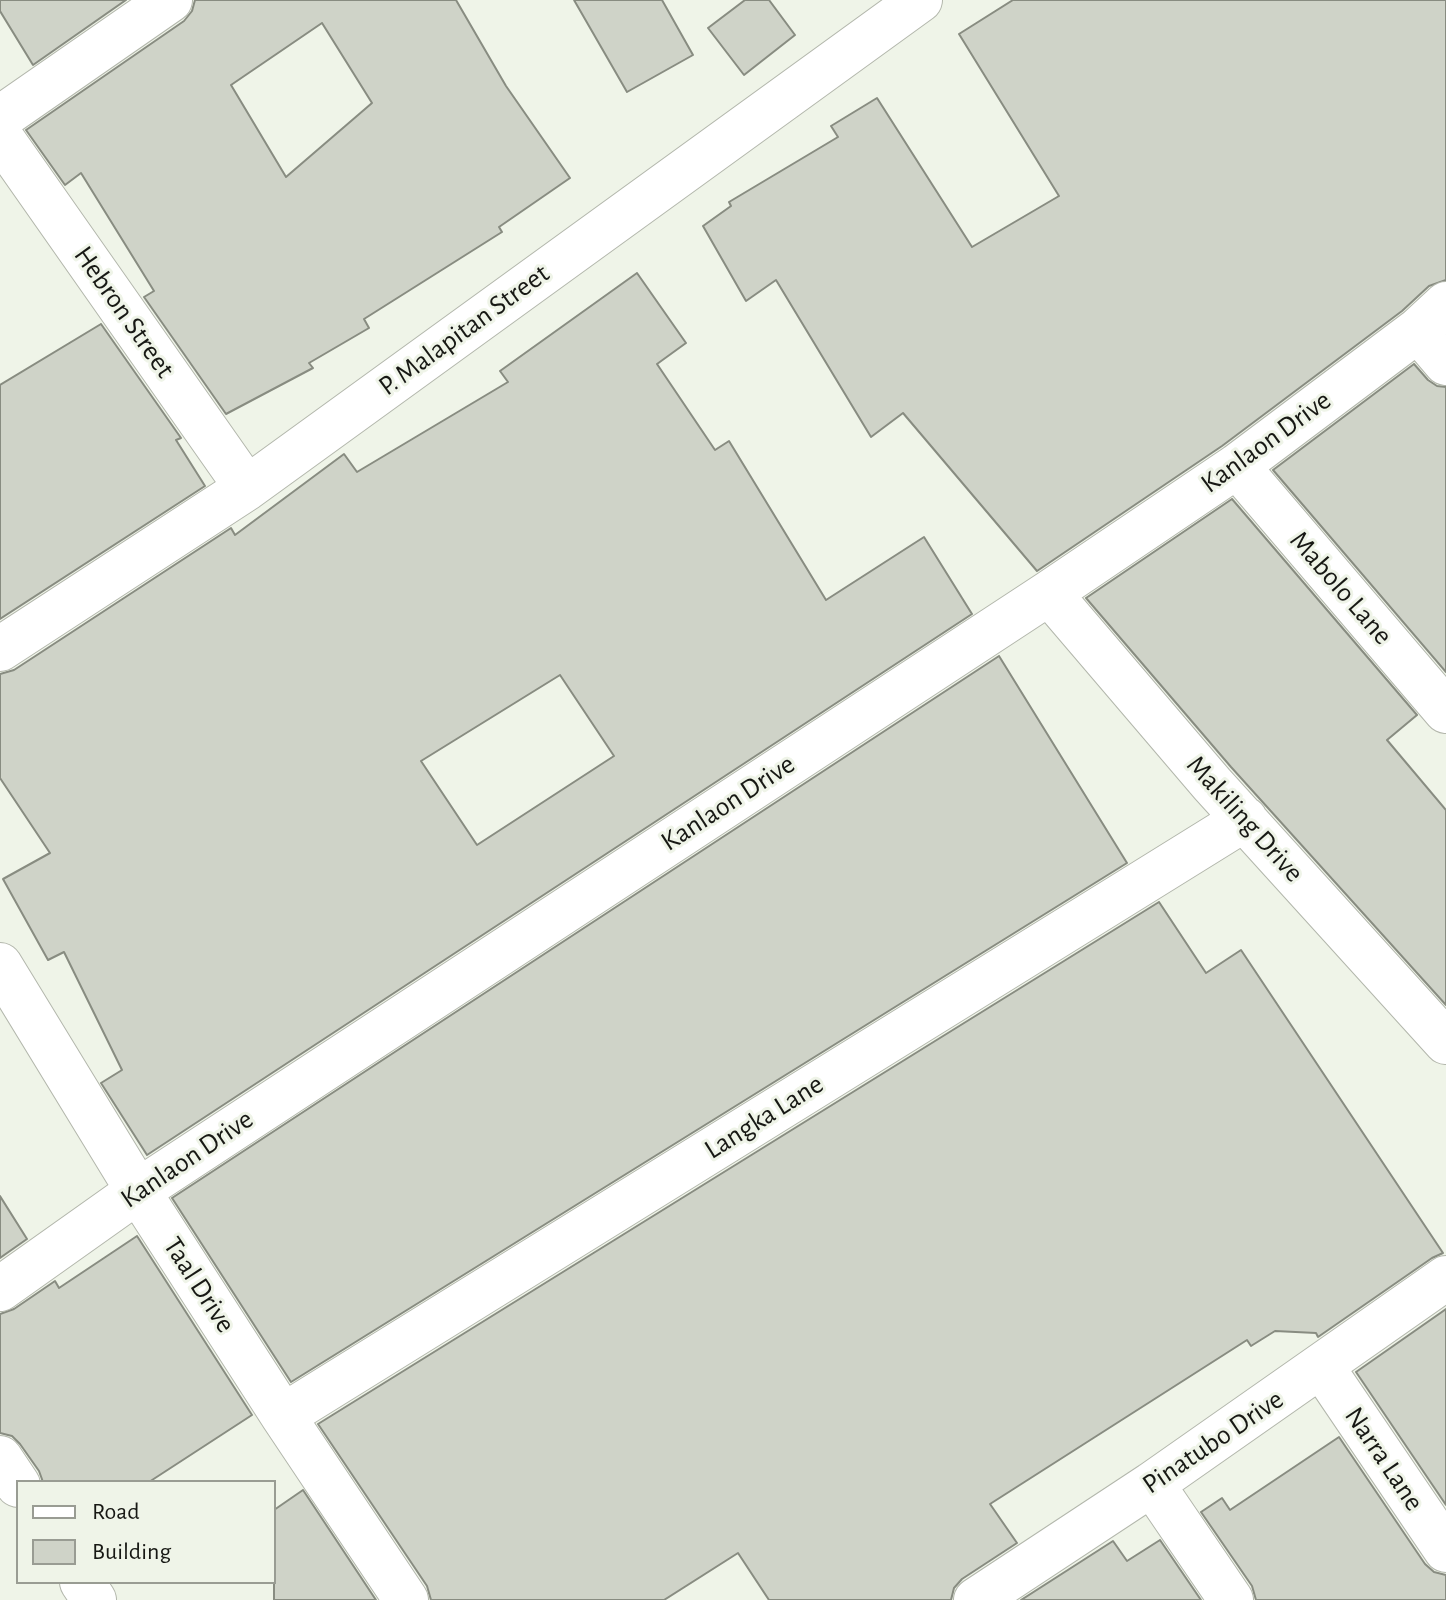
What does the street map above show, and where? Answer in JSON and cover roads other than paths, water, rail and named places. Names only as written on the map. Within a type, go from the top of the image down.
[{"type":"street","points":[[0,118],[170,0]]},
{"type":"street","name":"P. Malapitan Street","points":[[0,649],[247,488],[920,0]]},
{"type":"street","name":"Hebron Street","points":[[0,136],[247,488]]},
{"type":"street","points":[[1432,317],[1446,363]]},
{"type":"street","name":"Kanlaon Drive","points":[[0,1289],[138,1191],[1049,593],[1237,466],[1432,317]]},
{"type":"street","name":"Mabolo Lane","points":[[1237,466],[1446,711]]},
{"type":"street","name":"Makiling Drive","points":[[1049,593],[1212,784],[1446,1042]]},
{"type":"street","name":"Langka Lane","points":[[283,1416],[1245,819]]},
{"type":"street","name":"Taal Drive","points":[[0,965],[138,1191],[406,1600]]},
{"type":"street","name":"Pinatubo Drive","points":[[976,1600],[1152,1484],[1446,1278]]},
{"type":"street","name":"Narra Lane","points":[[1322,1367],[1446,1550]]},
{"type":"street","points":[[0,1458],[16,1482]]},
{"type":"street","points":[[1152,1484],[1231,1600]]}]
